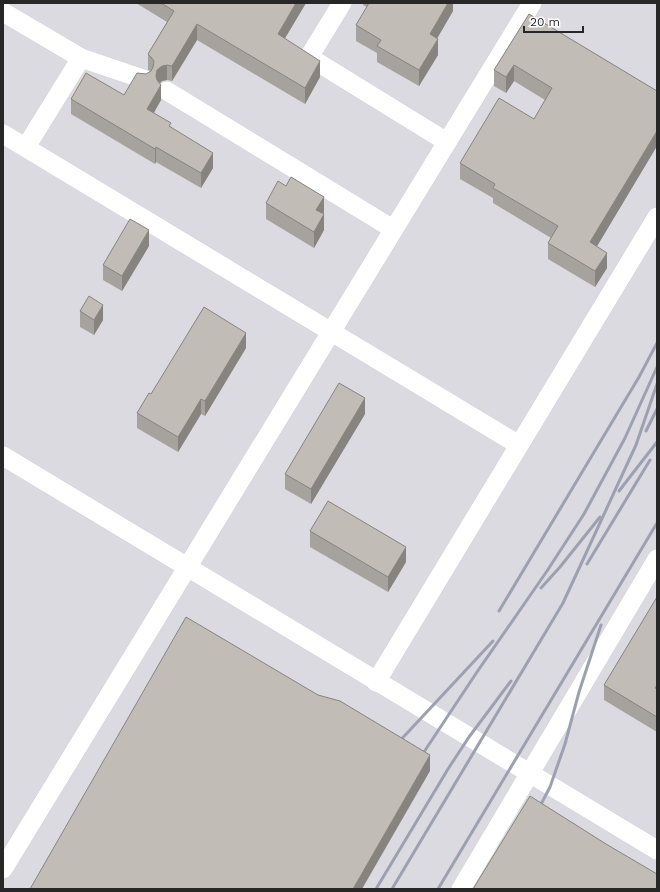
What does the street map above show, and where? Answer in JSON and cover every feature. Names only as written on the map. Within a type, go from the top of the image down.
[{"type":"lane","points":[[342,3],[309,57],[447,142]]},
{"type":"lane","points":[[3,869],[532,3]]},
{"type":"lane","points":[[3,12],[81,58],[143,79]]},
{"type":"lane","points":[[26,148],[81,58]]},
{"type":"lane","points":[[167,91],[394,229]]},
{"type":"lane","points":[[3,134],[519,445]]},
{"type":"lane","points":[[376,682],[657,216]]},
{"type":"lane","points":[[3,456],[188,566],[530,775],[657,850]]},
{"type":"lane","points":[[461,889],[530,775],[657,558]]},
{"type":"shaded area","points":[[3,3],[657,3],[657,889],[3,889]]},
{"type":"building","points":[[161,3],[296,3],[278,34],[320,61],[305,88],[197,24],[172,66],[162,66],[157,70],[157,80],[161,85],[147,109],[171,123],[169,126],[213,153],[201,173],[156,147],[155,149],[71,99],[86,73],[124,95],[137,73],[146,74],[151,71],[154,61],[148,54],[174,11]]},
{"type":"building","points":[[369,3],[448,3],[430,34],[438,39],[419,70],[377,46],[381,40],[356,25]]},
{"type":"building","points":[[529,14],[657,91],[657,131],[590,242],[607,253],[595,271],[548,243],[558,226],[493,188],[495,184],[460,163],[499,98],[534,119],[552,88],[514,65],[506,77],[494,70]]},
{"type":"building","points":[[291,177],[324,197],[316,210],[324,214],[314,232],[266,203],[278,181],[286,186]]},
{"type":"building","points":[[130,219],[149,230],[122,276],[103,265]]},
{"type":"building","points":[[89,296],[103,305],[94,320],[80,311]]},
{"type":"building","points":[[204,307],[246,333],[205,401],[201,399],[178,437],[137,413],[149,393],[151,394]]},
{"type":"building","points":[[339,383],[365,398],[311,489],[285,474]]},
{"type":"building","points":[[328,501],[406,547],[388,577],[310,531]]},
{"type":"building","points":[[657,597],[657,685],[655,688],[657,689],[657,717],[604,685]]},
{"type":"building","points":[[186,617],[318,695],[340,701],[430,755],[353,889],[30,889]]},
{"type":"building","points":[[530,796],[657,874],[657,889],[473,889]]},
{"type":"railway","points":[[499,611],[639,377],[657,343]]},
{"type":"railway","points":[[418,761],[584,514],[625,438],[657,367]]},
{"type":"railway","points":[[392,889],[563,603],[636,445],[657,384]]},
{"type":"railway","points":[[646,431],[657,409]]},
{"type":"railway","points":[[619,491],[657,442]]},
{"type":"railway","points":[[587,564],[650,460]]},
{"type":"railway","points":[[541,588],[600,517]]},
{"type":"railway","points":[[438,889],[657,523]]},
{"type":"railway","points":[[537,812],[550,787],[565,744],[579,692],[601,625]]},
{"type":"railway","points":[[395,746],[493,641]]},
{"type":"railway","points":[[376,889],[448,769],[469,737],[511,681]]}]
